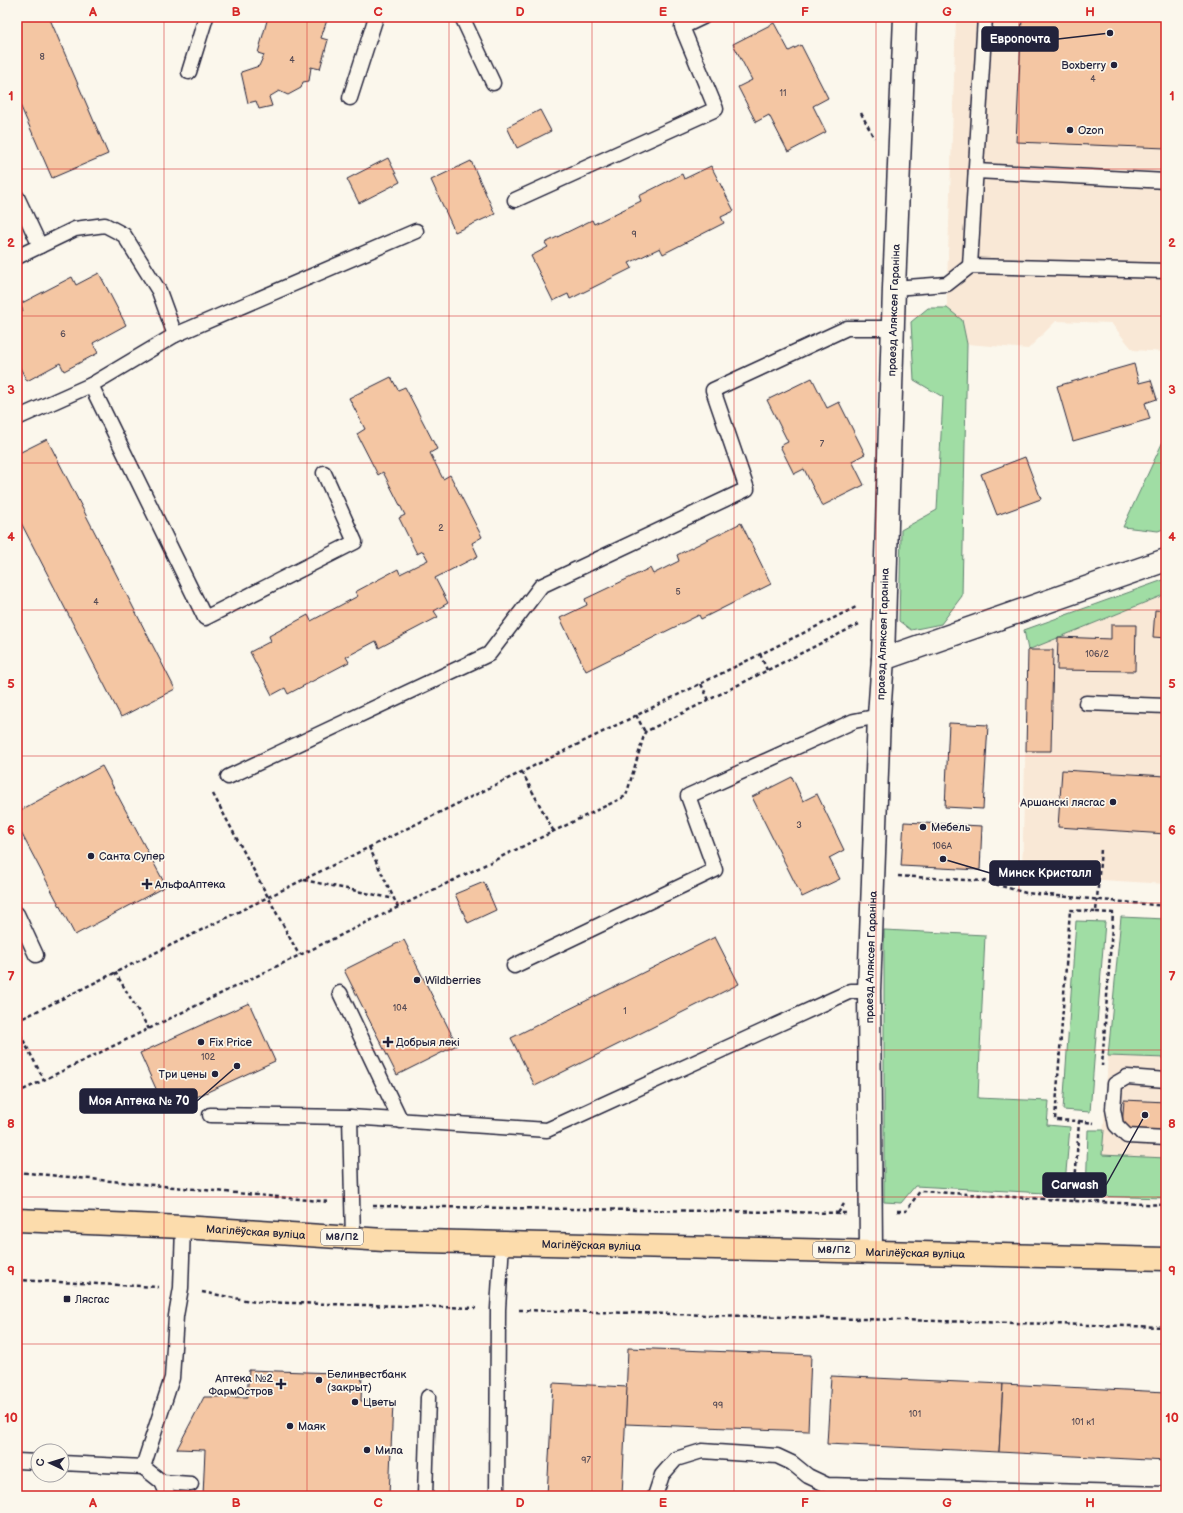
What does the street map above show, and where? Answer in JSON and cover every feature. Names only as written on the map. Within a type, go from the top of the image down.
[{"type":"main road","name":"Магілёўская вуліца","points":[[17,1220],[183,1227],[353,1238],[1166,1259]]},
{"type":"street","name":"праезд Аляксея Гараніна","points":[[870,1251],[869,991],[879,716],[883,659],[894,288],[905,17]]},
{"type":"street","points":[[883,659],[1166,560]]},
{"type":"lane","points":[[189,72],[206,17]]},
{"type":"lane","points":[[350,98],[376,17]]},
{"type":"lane","points":[[462,17],[493,83]]},
{"type":"lane","points":[[515,200],[716,109],[682,27],[703,17]]},
{"type":"lane","points":[[970,266],[986,17]]},
{"type":"lane","points":[[976,171],[1166,181]]},
{"type":"lane","points":[[17,197],[40,246]]},
{"type":"lane","points":[[17,257],[75,229],[104,226],[124,235],[159,291],[175,336]]},
{"type":"lane","points":[[17,418],[91,385],[175,336],[416,231]]},
{"type":"lane","points":[[894,288],[947,284],[970,266],[1166,271]]},
{"type":"lane","points":[[228,777],[489,654],[541,586],[747,489],[713,390],[847,328],[893,328]]},
{"type":"lane","points":[[91,385],[205,618],[355,542],[324,473]]},
{"type":"lane","points":[[1086,703],[1166,706]]},
{"type":"lane","points":[[514,966],[715,870],[688,796],[854,721],[879,716]]},
{"type":"lane","points":[[17,914],[36,955]]},
{"type":"lane","points":[[210,1115],[350,1117],[547,1130],[851,991],[869,991]]},
{"type":"lane","points":[[340,993],[401,1121]]},
{"type":"lane","points":[[1166,1080],[1127,1077],[1115,1084],[1113,1109],[1116,1125],[1127,1136],[1166,1138]]},
{"type":"lane","points":[[350,1117],[353,1238]]},
{"type":"lane","points":[[144,1467],[172,1378],[176,1316],[181,1288],[183,1227]]},
{"type":"lane","points":[[497,1496],[498,1309],[502,1242]]},
{"type":"lane","points":[[425,1496],[428,1396]]},
{"type":"lane","points":[[655,1496],[662,1475],[676,1459],[702,1451],[777,1456],[792,1463],[808,1476],[827,1484],[1166,1494]]},
{"type":"lane","points":[[17,1461],[30,1462]]},
{"type":"lane","points":[[70,1463],[144,1467],[162,1482],[168,1496]]},
{"type":"lane","points":[[162,1482],[191,1484]]},
{"type":"path","points":[[17,1021],[862,604]]},
{"type":"path","points":[[645,732],[861,623]]},
{"type":"path","points":[[760,654],[767,670]]},
{"type":"path","points":[[700,684],[709,700]]},
{"type":"path","points":[[17,1093],[626,796],[645,732],[636,716]]},
{"type":"path","points":[[522,772],[554,832]]},
{"type":"path","points":[[228,777],[209,787],[299,955]]},
{"type":"path","points":[[369,847],[398,907]]},
{"type":"path","points":[[1096,912],[1101,849]]},
{"type":"path","points":[[873,874],[984,881],[1026,893],[1166,906]]},
{"type":"path","points":[[303,880],[395,899]]},
{"type":"path","points":[[1098,1123],[1055,1120],[1070,910],[1113,913],[1102,1068]]},
{"type":"path","points":[[115,972],[149,1029]]},
{"type":"path","points":[[17,1028],[44,1080]]},
{"type":"path","points":[[1074,1201],[1079,1121]]},
{"type":"path","points":[[17,1172],[381,1207],[837,1213],[906,1211],[920,1192],[1166,1205]]},
{"type":"path","points":[[17,1280],[181,1288],[256,1302],[1166,1327]]},
{"type":"shaded area","points":[[956,17],[1166,17],[1166,352],[1133,350],[1111,323],[1056,321],[1028,349],[967,344],[962,320],[947,308]]},
{"type":"shaded area","points":[[1166,594],[1166,884],[1022,875],[1028,650]]},
{"type":"shaded area","points":[[1108,1056],[1166,1058],[1166,1158],[1102,1155]]},
{"type":"green space","points":[[928,308],[947,308],[962,320],[967,344],[962,596],[941,624],[911,630],[899,621],[901,530],[937,510],[943,397],[914,380],[911,322]]},
{"type":"green space","points":[[1166,435],[1166,528],[1158,531],[1123,527]]},
{"type":"green space","points":[[1166,579],[1166,594],[1028,650],[1024,630]]},
{"type":"green space","points":[[1121,917],[1166,919],[1166,1058],[1108,1056]]},
{"type":"green space","points":[[1076,921],[1105,922],[1090,1112],[1063,1110]]},
{"type":"green space","points":[[884,930],[985,935],[978,1098],[1049,1101],[1047,1125],[1070,1127],[1064,1194],[915,1186],[901,1203],[884,1202]]},
{"type":"green space","points":[[1088,1130],[1104,1130],[1102,1155],[1166,1158],[1166,1198],[1086,1196]]},
{"type":"building","points":[[17,17],[49,17],[108,154],[52,178],[17,98]]},
{"type":"building","points":[[268,17],[328,17],[321,38],[328,40],[320,69],[311,67],[309,81],[303,82],[301,88],[288,95],[279,91],[269,97],[272,106],[259,109],[256,101],[248,103],[241,72],[259,66],[264,55],[258,53]]},
{"type":"building","points":[[1022,17],[1166,17],[1166,148],[1016,142]]},
{"type":"building","points":[[774,23],[789,51],[801,45],[828,98],[813,106],[826,132],[788,152],[769,115],[756,122],[738,87],[752,80],[733,44]]},
{"type":"building","points":[[540,110],[551,131],[517,148],[507,127]]},
{"type":"building","points":[[388,158],[400,182],[359,203],[347,179]]},
{"type":"building","points":[[471,161],[495,214],[455,232],[431,180]]},
{"type":"building","points":[[711,166],[734,211],[721,217],[724,223],[663,254],[660,248],[629,263],[632,268],[570,299],[568,294],[553,301],[531,256],[548,247],[545,243],[592,220],[594,224],[641,201],[639,196],[682,174],[684,179]]},
{"type":"building","points":[[99,273],[126,325],[93,343],[98,353],[64,371],[60,363],[27,381],[17,362],[17,314],[23,311],[20,304],[72,277],[76,285]]},
{"type":"building","points":[[1134,364],[1139,383],[1151,380],[1157,399],[1145,403],[1150,419],[1073,441],[1057,386]]},
{"type":"building","points":[[391,377],[398,390],[405,387],[437,449],[430,453],[443,479],[450,475],[482,537],[472,543],[478,556],[435,578],[448,603],[434,611],[438,617],[379,648],[376,641],[346,657],[349,662],[288,694],[285,688],[272,695],[250,652],[271,641],[269,636],[308,615],[311,621],[358,596],[355,592],[398,569],[400,574],[428,560],[423,551],[417,554],[399,518],[405,515],[383,472],[378,475],[357,434],[365,429],[349,398]]},
{"type":"building","points":[[812,378],[827,408],[839,402],[865,454],[852,461],[864,485],[822,506],[804,469],[794,474],[780,446],[788,442],[767,400]]},
{"type":"building","points":[[47,439],[175,689],[121,717],[17,515],[17,454]]},
{"type":"building","points":[[1025,457],[1041,499],[997,515],[981,474]]},
{"type":"building","points":[[741,523],[771,584],[701,619],[699,615],[586,671],[560,618],[587,605],[585,599],[650,568],[653,574],[679,561],[677,555]]},
{"type":"building","points":[[1155,610],[1166,611],[1166,638],[1153,637]]},
{"type":"building","points":[[1111,625],[1136,625],[1135,671],[1057,670],[1058,637],[1111,639]]},
{"type":"building","points":[[1028,650],[1053,650],[1051,751],[1026,751]]},
{"type":"building","points":[[949,723],[988,725],[983,809],[945,807]]},
{"type":"building","name":"Санта Супер","points":[[102,766],[166,886],[75,935],[17,825],[17,812]]},
{"type":"building","name":"Аршанскі лясгас","points":[[1062,770],[1166,776],[1166,834],[1058,827]]},
{"type":"building","points":[[792,777],[803,801],[817,794],[844,850],[829,858],[840,879],[802,897],[752,797]]},
{"type":"building","points":[[904,822],[982,826],[980,870],[901,866]]},
{"type":"building","points":[[484,882],[496,910],[468,923],[455,894]]},
{"type":"building","points":[[715,937],[739,984],[535,1086],[511,1038]]},
{"type":"building","points":[[404,940],[457,1045],[397,1075],[344,970]]},
{"type":"building","points":[[249,1003],[275,1061],[166,1111],[140,1053]]},
{"type":"building","points":[[1124,1100],[1166,1102],[1166,1131],[1122,1128]]},
{"type":"building","points":[[628,1348],[811,1355],[808,1431],[625,1424]]},
{"type":"building","name":"Маяк","points":[[249,1370],[362,1374],[361,1401],[393,1402],[389,1496],[203,1496],[205,1450],[177,1449],[204,1397],[247,1397]]},
{"type":"building","points":[[831,1376],[1003,1384],[999,1452],[827,1444]]},
{"type":"building","points":[[553,1383],[627,1387],[622,1496],[547,1496]]},
{"type":"building","points":[[1003,1384],[1166,1392],[1166,1461],[999,1452]]},
{"type":"place","name":"Европочта","points":[[1110,33]]},
{"type":"place","name":"Boxberry","points":[[1114,65]]},
{"type":"place","name":"Ozon","points":[[1070,130]]},
{"type":"place","name":"Аршанскі лясгас","points":[[1113,802]]},
{"type":"place","name":"Мебель","points":[[923,827]]},
{"type":"place","name":"Санта Супер","points":[[91,856]]},
{"type":"place","name":"Минск Кристалл","points":[[943,859]]},
{"type":"place","name":"АльфаАптека","points":[[147,884]]},
{"type":"place","name":"Wildberries","points":[[417,980]]},
{"type":"place","name":"Fix Price","points":[[201,1042]]},
{"type":"place","name":"Добрыя лекі","points":[[388,1042]]},
{"type":"place","name":"Моя Аптека № 70","points":[[237,1066]]},
{"type":"place","name":"Три цены","points":[[215,1074]]},
{"type":"place","name":"Carwash","points":[[1145,1115]]},
{"type":"place","name":"Лясгас","points":[[67,1299]]},
{"type":"place","name":"Белинвестбанк (закрыт)","points":[[319,1380]]},
{"type":"place","name":"Аптека №2 ФармОстров","points":[[281,1384]]},
{"type":"place","name":"Цветы","points":[[355,1402]]},
{"type":"place","name":"Маяк","points":[[290,1426]]},
{"type":"place","name":"Мила","points":[[367,1450]]}]
